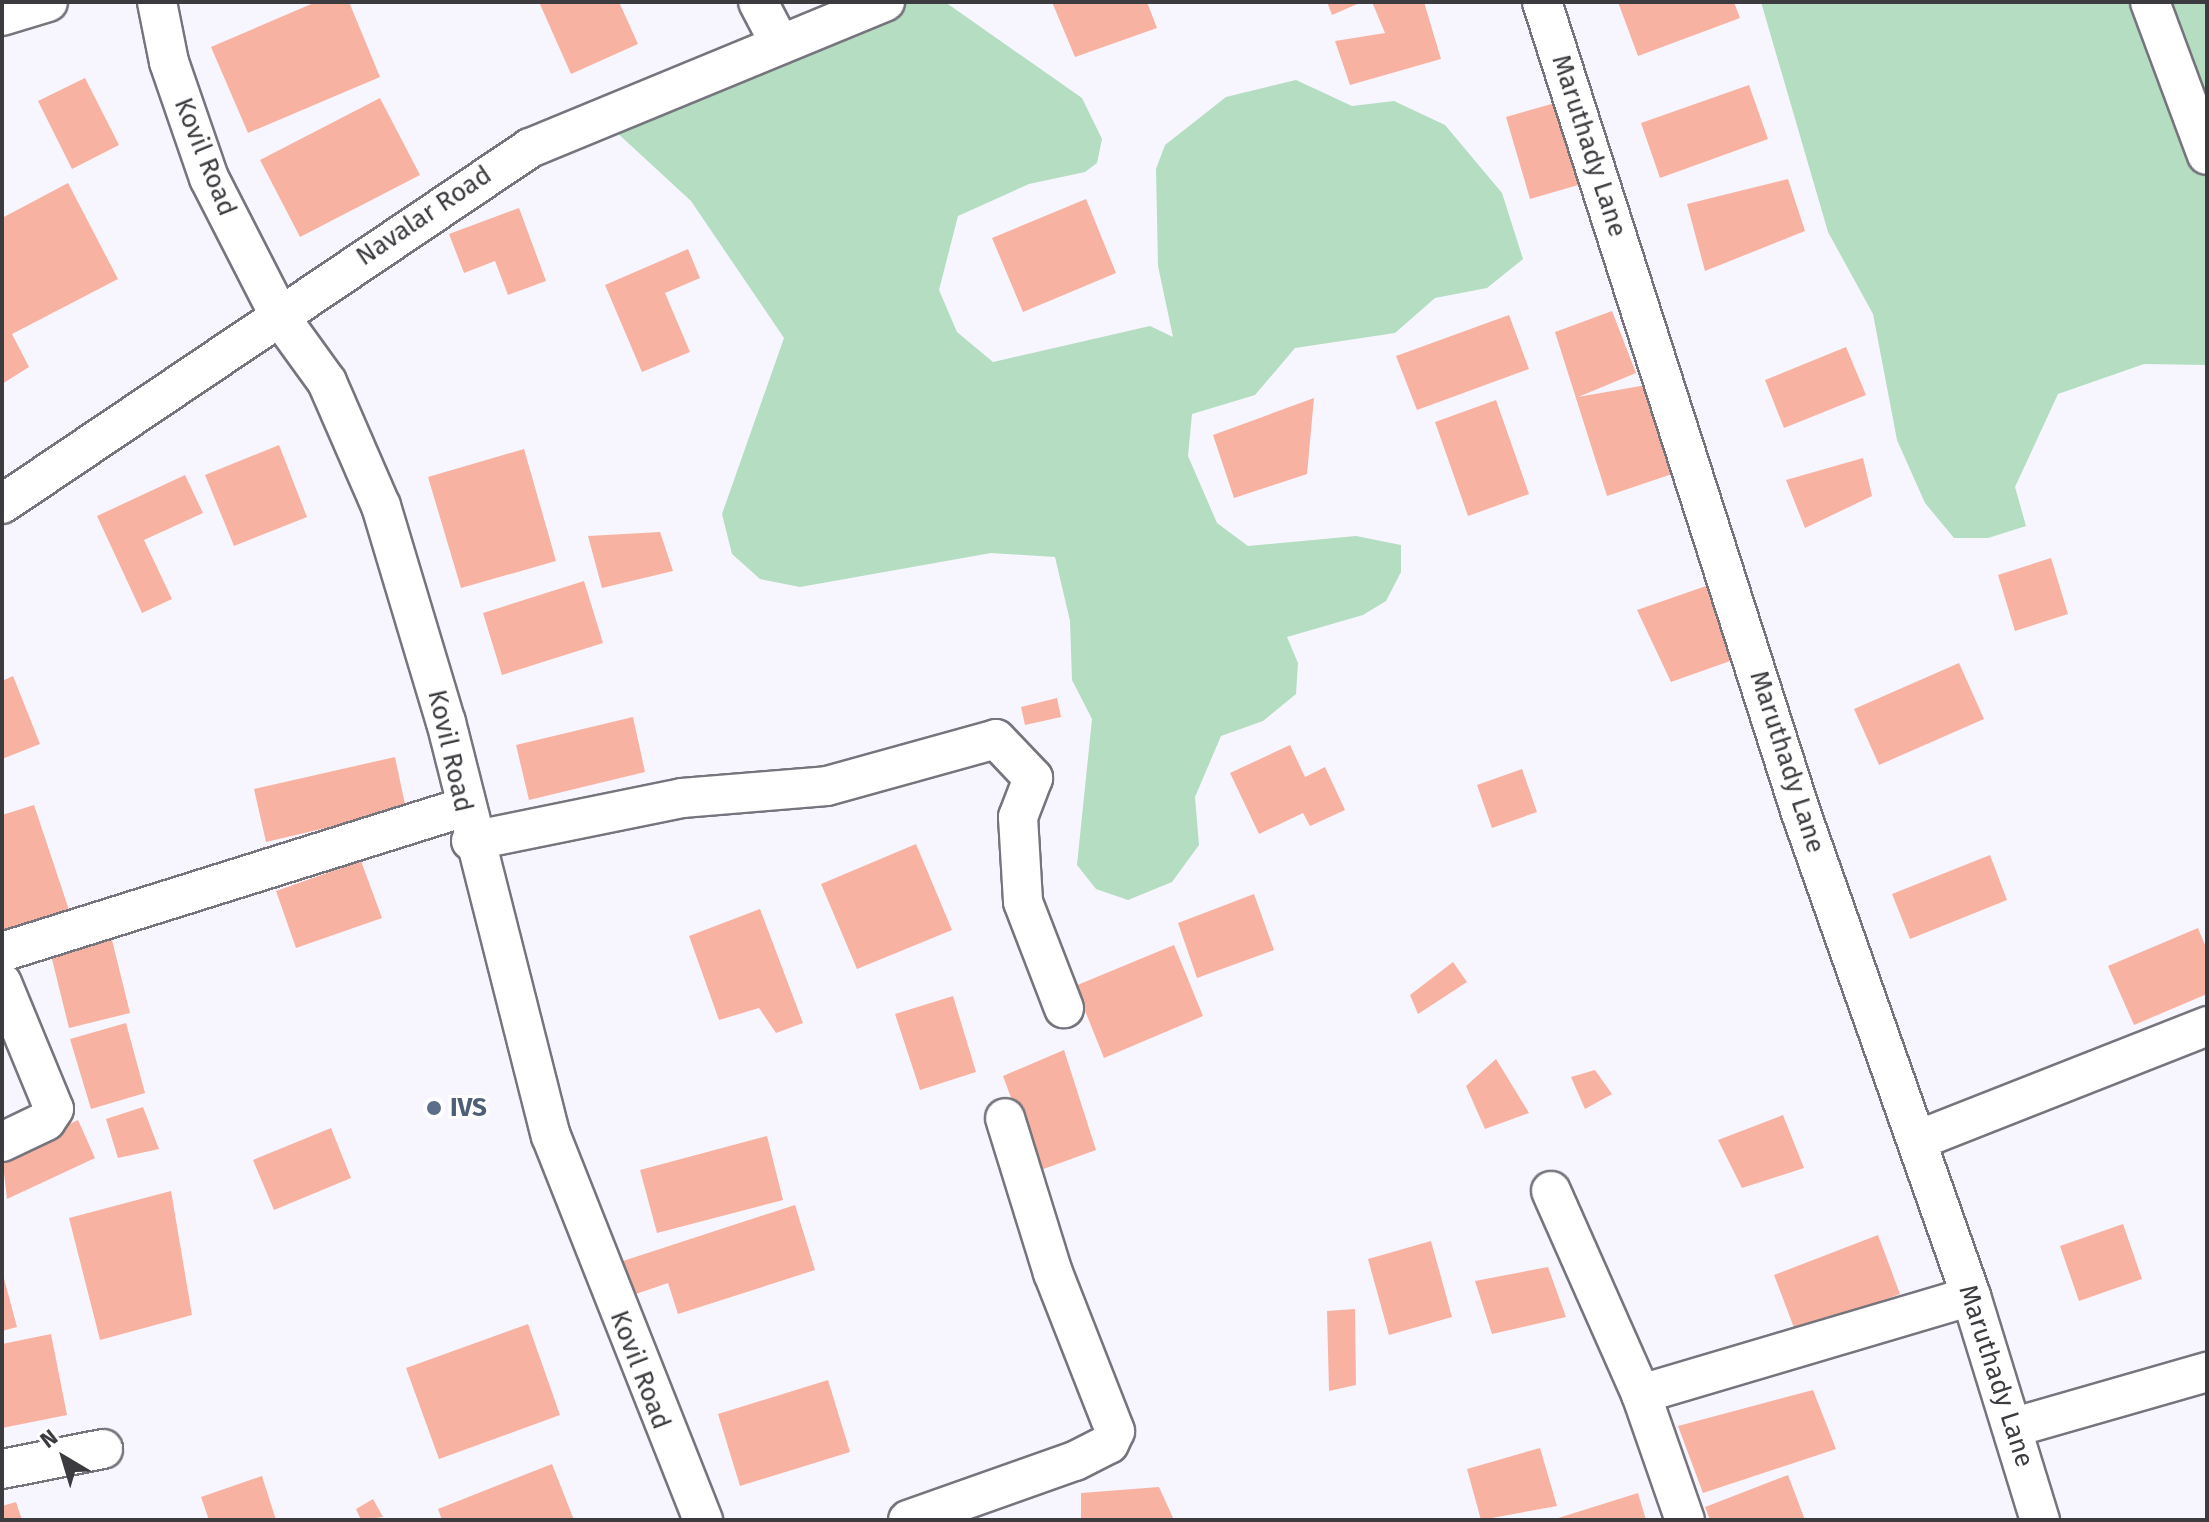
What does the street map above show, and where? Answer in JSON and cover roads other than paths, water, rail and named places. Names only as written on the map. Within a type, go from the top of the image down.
[{"type":"street","points":[[2,16],[48,2]]},
{"type":"street","name":"Kovil Road","points":[[157,2],[169,62],[209,178],[280,317],[327,382],[381,506],[446,722],[467,824],[551,1136],[703,1520]]},
{"type":"street","points":[[758,2],[780,44]]},
{"type":"street","name":"Navalar Road","points":[[2,504],[530,148],[885,2]]},
{"type":"street","name":"Maruthady Lane","points":[[1542,2],[1801,813],[1971,1296],[2015,1427],[2040,1520]]},
{"type":"street","points":[[2150,2],[2207,155]]},
{"type":"street","points":[[2,952],[467,824],[682,798],[827,786],[996,739],[1033,778],[1018,817],[1023,902],[1064,1008]]},
{"type":"street","points":[[2,983],[54,1109],[46,1121],[2,1142]]},
{"type":"street","points":[[1918,1140],[2207,1026]]},
{"type":"street","points":[[908,1520],[1075,1461],[1109,1444],[1115,1431],[1053,1273],[1005,1118]]},
{"type":"street","points":[[1551,1191],[1641,1394],[1685,1520]]},
{"type":"street","points":[[1641,1394],[1971,1296]]},
{"type":"street","points":[[2015,1427],[2207,1372]]},
{"type":"street","points":[[2,1469],[103,1449]]},
{"type":"place","name":"IVS","points":[[434,1108]]}]
